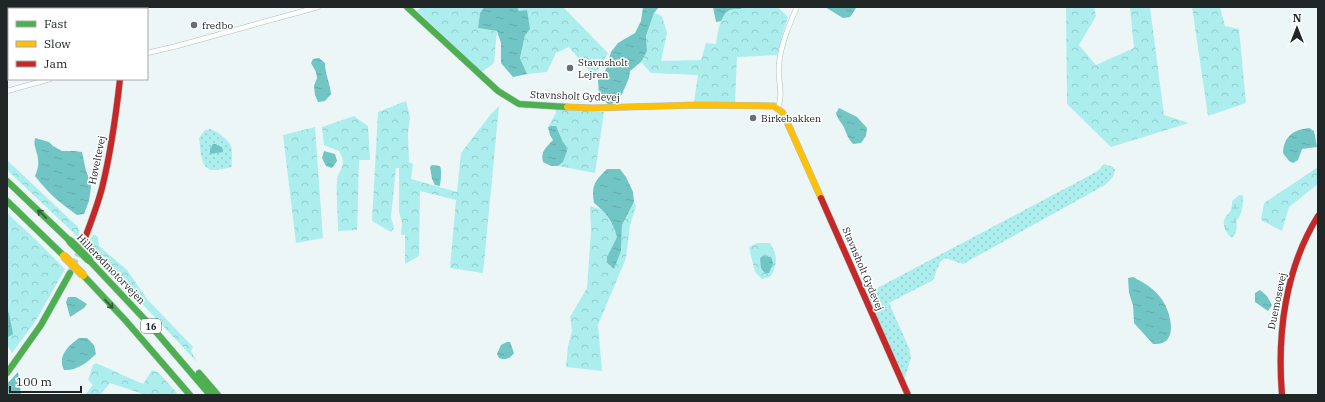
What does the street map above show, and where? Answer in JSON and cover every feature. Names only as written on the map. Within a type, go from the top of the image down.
[{"type":"main road","name":"Stavnsholt Gydevej","points":[[407,7],[498,91],[519,104],[593,108],[741,105],[767,105],[778,107],[783,113],[816,185],[908,395]]},
{"type":"main road","name":"Høveltevej","points":[[83,243],[98,202],[104,179],[111,148],[120,80]]},
{"type":"main road","name":"Hillerødmotorvejen","points":[[7,182],[70,241],[137,310],[174,351],[210,395]]},
{"type":"main road","name":"16","points":[[7,201],[83,275],[162,361],[190,395]]},
{"type":"main road","name":"Duemosevej","points":[[1282,395],[1280,340],[1282,316],[1291,279],[1304,244],[1318,216]]},
{"type":"main road","points":[[7,373],[38,331],[56,302],[70,273]]},
{"type":"main road","points":[[174,351],[188,360],[218,395]]},
{"type":"street","points":[[148,53],[318,7]]},
{"type":"street","points":[[778,107],[781,100],[778,64],[785,34],[797,7]]},
{"type":"street","points":[[24,80],[26,85]]},
{"type":"street","points":[[7,91],[46,80]]},
{"type":"green space","points":[[421,7],[484,7],[480,13],[478,28],[497,31],[494,63],[482,72],[417,11]]},
{"type":"green space","points":[[517,7],[563,7],[608,53],[594,77],[569,47],[556,53],[547,72],[527,74],[520,58],[525,35]]},
{"type":"green space","points":[[744,7],[778,7],[788,17],[777,55],[737,57],[735,102],[694,102],[698,75],[651,73],[641,62],[647,51],[646,36],[654,13],[662,16],[667,33],[661,61],[701,60],[706,43],[716,44],[720,24],[724,15],[732,10]]},
{"type":"green space","points":[[1066,7],[1094,7],[1096,16],[1079,45],[1096,65],[1134,48],[1130,7],[1150,7],[1164,115],[1189,123],[1111,147],[1067,104]]},
{"type":"green space","points":[[1192,7],[1220,7],[1225,26],[1239,29],[1246,103],[1208,116]]},
{"type":"green space","points":[[406,101],[410,117],[408,134],[409,162],[413,164],[411,179],[457,192],[461,153],[499,106],[483,273],[450,268],[456,200],[420,191],[419,256],[405,264],[405,235],[401,235],[402,223],[399,212],[399,168],[396,168],[391,217],[394,228],[391,232],[372,221],[378,112]]},
{"type":"green space","points":[[555,109],[604,112],[595,173],[558,166],[563,162],[563,142],[558,130],[551,126],[548,127],[556,113]]},
{"type":"green space","points":[[354,116],[368,126],[370,160],[359,160],[357,230],[338,231],[337,180],[343,160],[339,151],[324,145],[322,127]]},
{"type":"green space","points":[[315,127],[323,238],[296,243],[283,135]]},
{"type":"green space","points":[[210,129],[227,140],[231,146],[232,167],[213,170],[208,169],[205,166],[199,138],[205,130]]},
{"type":"green space","points":[[7,160],[78,227],[79,236],[77,236],[7,170]]},
{"type":"green space","points":[[1104,164],[1113,167],[1115,170],[1113,177],[1105,185],[963,264],[945,258],[940,262],[933,280],[889,303],[909,348],[911,357],[904,381],[866,294],[1098,171]]},
{"type":"green space","points":[[1318,167],[1318,184],[1289,207],[1282,231],[1261,220],[1264,203]]},
{"type":"green space","points":[[1239,195],[1243,195],[1242,209],[1236,221],[1237,226],[1235,234],[1232,238],[1225,230],[1224,221],[1225,217],[1231,210],[1232,201]]},
{"type":"green space","points":[[634,202],[636,206],[630,225],[626,258],[598,325],[602,371],[566,367],[568,346],[572,331],[570,317],[587,288],[591,231],[590,206],[603,210],[614,227],[617,237],[607,257],[607,263],[611,267],[621,251],[622,225]]},
{"type":"green space","points":[[7,213],[65,269],[35,322],[12,353],[7,345]]},
{"type":"green space","points":[[93,235],[98,237],[99,246],[127,270],[147,299],[193,347],[191,351],[197,362],[86,246]]},
{"type":"green space","points":[[757,243],[770,243],[776,256],[776,264],[770,277],[762,279],[755,272],[749,247]]},
{"type":"green space","points":[[96,363],[143,384],[152,370],[159,373],[177,393],[175,395],[146,395],[110,383],[100,395],[85,395],[93,385],[88,380],[93,365]]},
{"type":"water","points":[[484,7],[517,7],[519,11],[527,10],[530,29],[525,35],[520,58],[527,74],[513,77],[501,63],[501,43],[497,31],[478,28],[480,13]]},
{"type":"water","points":[[643,7],[659,7],[654,13],[646,36],[647,51],[641,62],[630,71],[629,78],[622,94],[612,104],[608,104],[599,96],[598,80],[605,72],[611,52],[618,43],[635,33],[641,21]]},
{"type":"water","points":[[713,7],[744,7],[728,11],[721,21],[716,22]]},
{"type":"water","points":[[825,7],[856,8],[850,17],[843,18]]},
{"type":"water","points":[[319,58],[325,63],[331,94],[325,101],[318,102],[315,95],[314,86],[317,78],[316,72],[311,63],[313,59]]},
{"type":"water","points":[[839,108],[857,117],[867,128],[866,136],[861,143],[853,144],[849,139],[836,113]]},
{"type":"water","points":[[556,126],[567,151],[563,162],[558,166],[551,166],[543,162],[542,158],[543,152],[553,140],[548,127]]},
{"type":"water","points":[[1309,128],[1314,131],[1317,147],[1302,149],[1298,160],[1293,163],[1289,161],[1283,153],[1287,138],[1298,130]]},
{"type":"water","points":[[35,138],[49,142],[62,151],[82,152],[91,187],[89,201],[84,214],[77,215],[65,206],[50,193],[35,176],[38,168],[38,157]]},
{"type":"water","points":[[213,144],[222,147],[223,152],[210,154],[210,149]]},
{"type":"water","points":[[324,151],[335,154],[337,161],[332,168],[326,166],[322,158]]},
{"type":"water","points":[[432,165],[440,166],[441,175],[439,186],[435,185],[432,179],[430,167]]},
{"type":"water","points":[[607,169],[620,169],[626,177],[633,192],[634,202],[622,225],[621,251],[614,269],[607,263],[607,257],[617,237],[611,222],[602,210],[594,203],[593,197],[594,187],[597,180]]},
{"type":"water","points":[[764,256],[771,257],[773,263],[769,273],[765,273],[761,268],[760,258]]},
{"type":"water","points":[[1133,277],[1154,291],[1166,306],[1170,318],[1171,330],[1170,336],[1164,342],[1153,344],[1134,323],[1133,305],[1129,293],[1128,278]]},
{"type":"water","points":[[1260,290],[1267,296],[1272,305],[1268,311],[1255,302],[1255,293]]},
{"type":"water","points":[[68,297],[76,297],[87,304],[84,308],[70,317],[66,302]]},
{"type":"water","points":[[7,312],[9,313],[13,334],[8,337],[7,336]]},
{"type":"water","points":[[79,338],[87,338],[94,345],[96,354],[86,363],[73,369],[64,370],[62,365],[63,356],[71,344]]},
{"type":"water","points":[[510,342],[514,353],[511,357],[503,359],[499,358],[497,354],[501,345]]},
{"type":"water","points":[[18,372],[21,395],[8,395],[7,384]]},
{"type":"tunnel","points":[[70,273],[83,243]]},
{"type":"traffic: fast","points":[[407,7],[498,91],[519,104],[567,107]]},
{"type":"traffic: fast","points":[[7,181],[70,241]]},
{"type":"traffic: fast","points":[[7,201],[64,256]]},
{"type":"traffic: fast","points":[[70,241],[89,260]]},
{"type":"traffic: fast","points":[[89,260],[151,326],[210,395]]},
{"type":"traffic: fast","points":[[7,373],[41,325],[70,273]]},
{"type":"traffic: fast","points":[[83,275],[126,321],[190,395]]},
{"type":"traffic: fast","points":[[199,373],[218,395]]},
{"type":"traffic: slow","points":[[567,107],[593,108],[697,105],[774,106],[783,113],[821,198]]},
{"type":"traffic: slow","points":[[64,256],[83,275]]},
{"type":"traffic: jam","points":[[83,243],[102,188],[113,134],[120,80]]},
{"type":"traffic: jam","points":[[821,198],[908,395]]},
{"type":"traffic: jam","points":[[1282,395],[1281,349],[1282,326],[1286,302],[1298,258],[1307,236],[1318,216]]},
{"type":"place","name":"fredbo","points":[[194,25]]},
{"type":"place","name":"Stavnsholt Lejren","points":[[570,68]]},
{"type":"place","name":"Birkebakken","points":[[753,118]]}]
